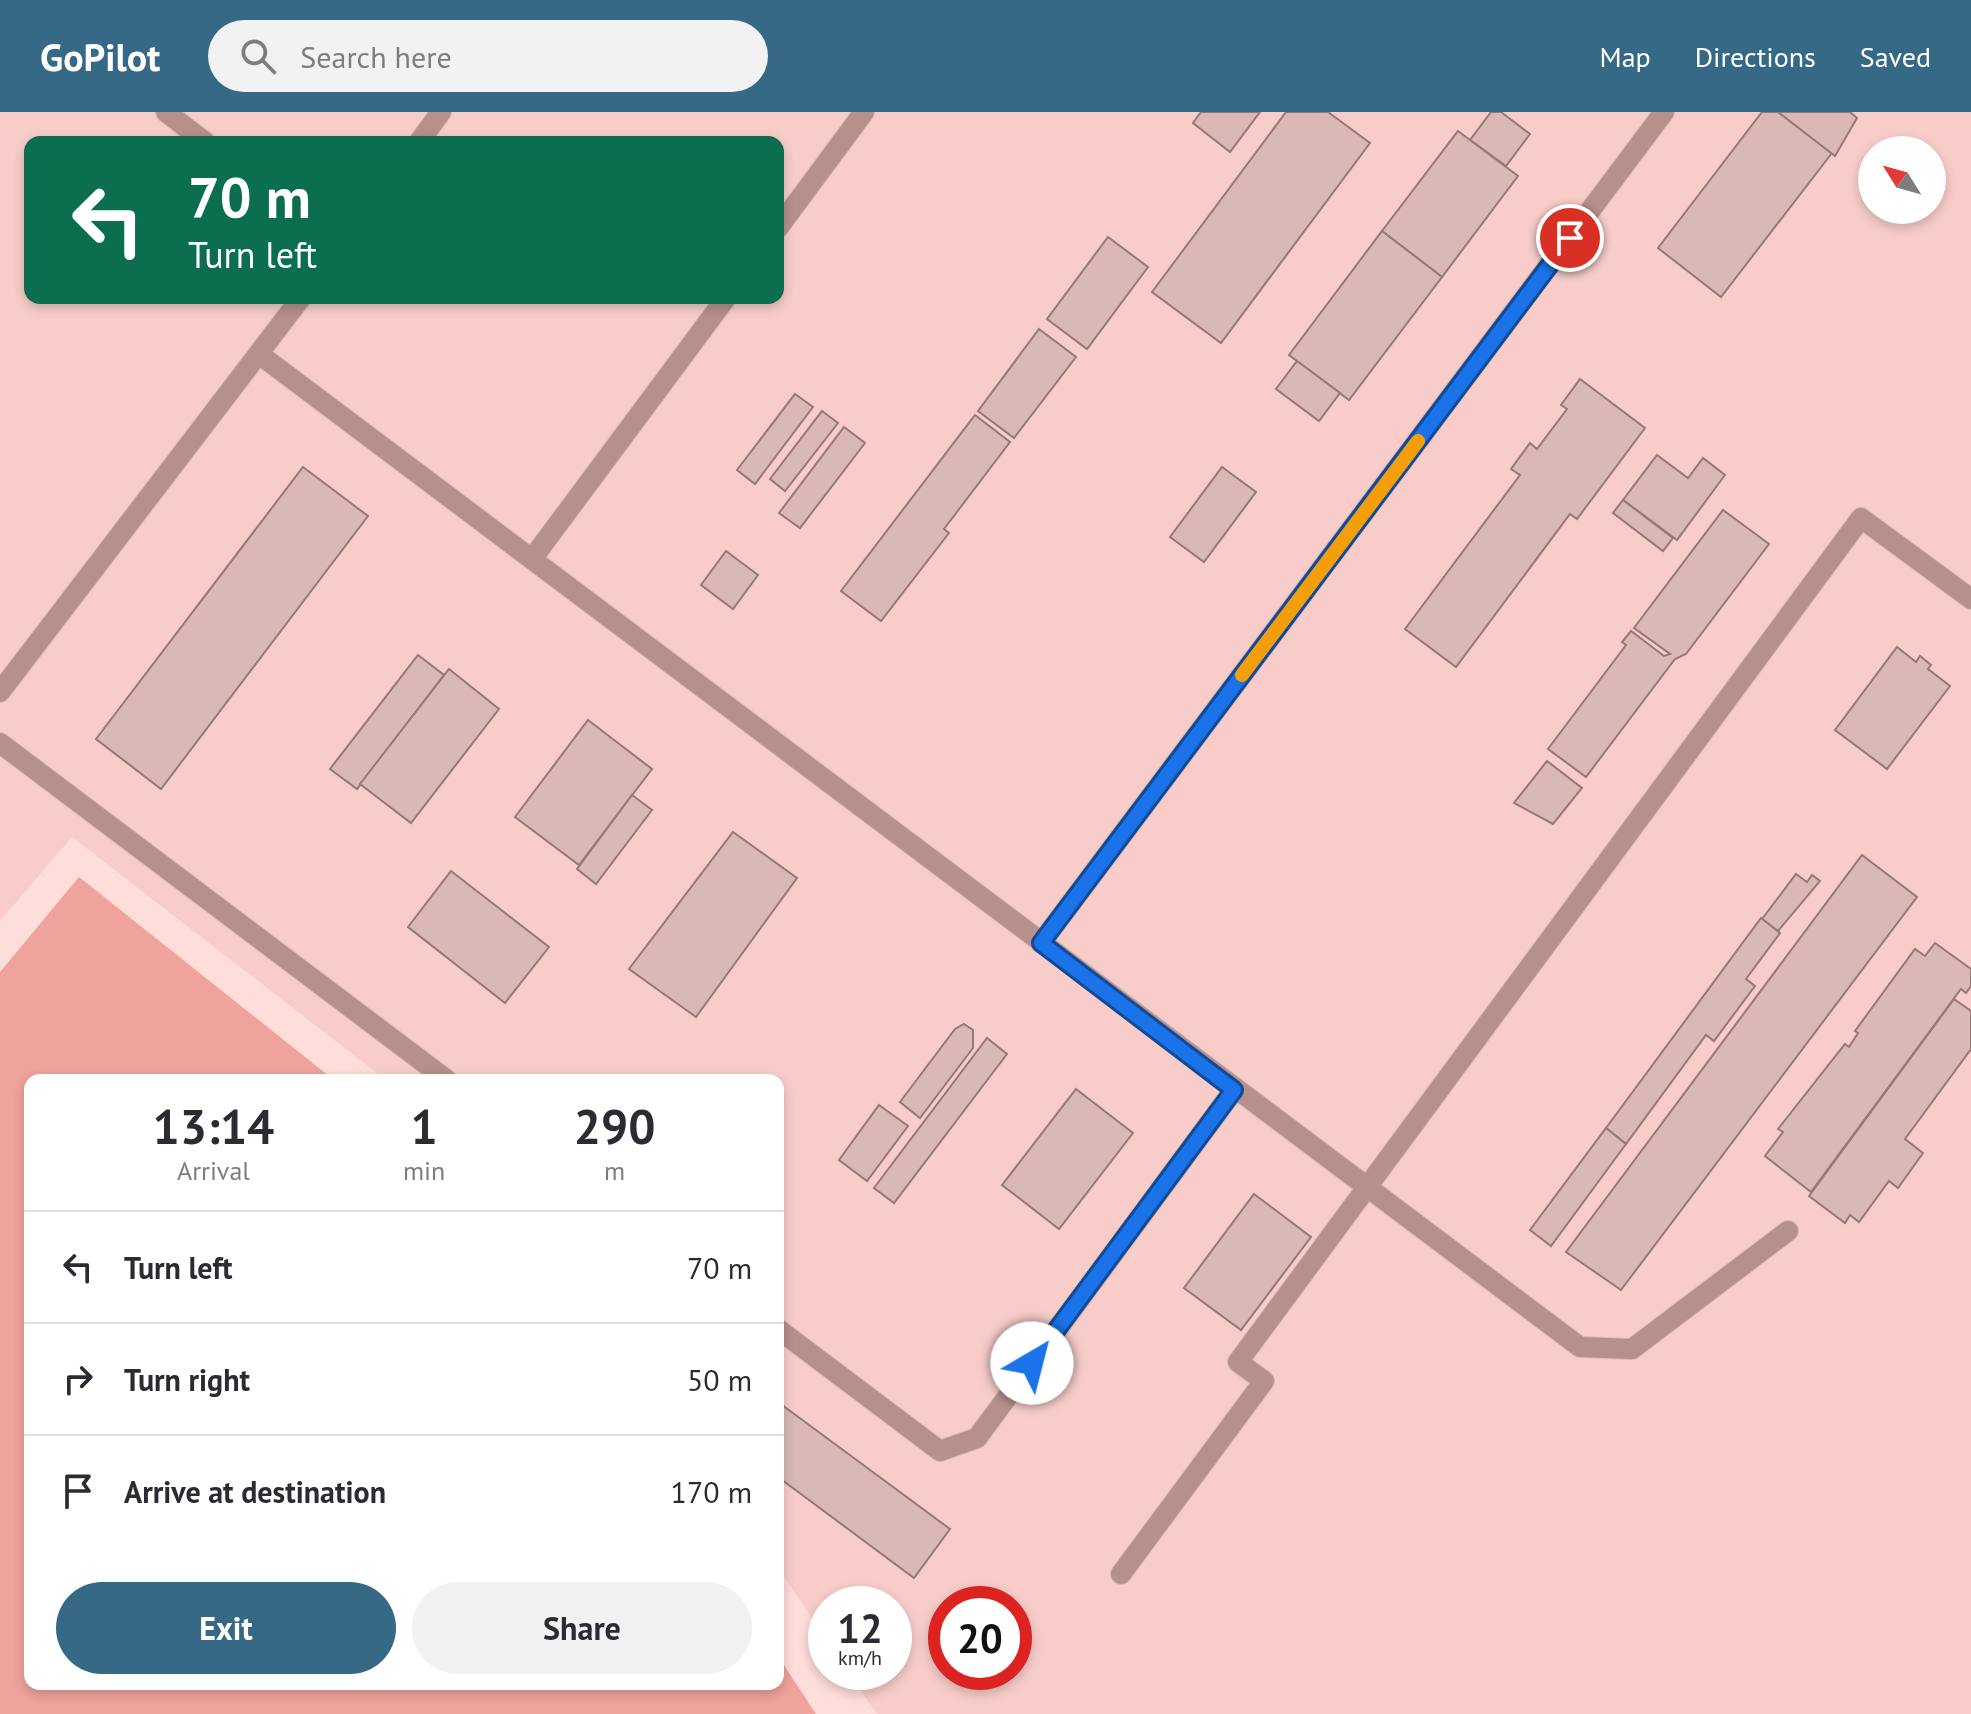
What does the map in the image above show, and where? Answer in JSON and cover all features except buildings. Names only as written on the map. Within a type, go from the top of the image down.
[{"type":"lane","points":[[166,112],[197,136]]},
{"type":"lane","points":[[423,136],[441,112]]},
{"type":"lane","points":[[784,220],[864,112]]},
{"type":"lane","points":[[1041,943],[1664,112]]},
{"type":"lane","points":[[0,692],[296,304]]},
{"type":"lane","points":[[532,559],[722,304]]},
{"type":"lane","points":[[259,354],[1234,1090],[1580,1347],[1632,1349],[1788,1231]]},
{"type":"lane","points":[[1121,1574],[1264,1381],[1238,1362],[1861,518],[1971,599]]},
{"type":"lane","points":[[0,743],[439,1074]]},
{"type":"lane","points":[[784,1334],[940,1451],[977,1438],[1234,1090]]},
{"type":"shaded area","points":[[0,112],[1971,112],[1971,1714],[877,1714],[860,1690],[912,1690],[912,1586],[808,1586],[808,1612],[784,1577],[784,1074],[378,1074],[72,837],[0,921]]},
{"type":"shaded area","points":[[79,877],[326,1074],[24,1074],[24,1690],[784,1690],[784,1665],[816,1714],[0,1714],[0,972]]},
{"type":"slow traffic","points":[[1242,675],[1418,441]]},
{"type":"route","points":[[1032,1363],[1234,1090],[1041,943],[1570,238]]}]
